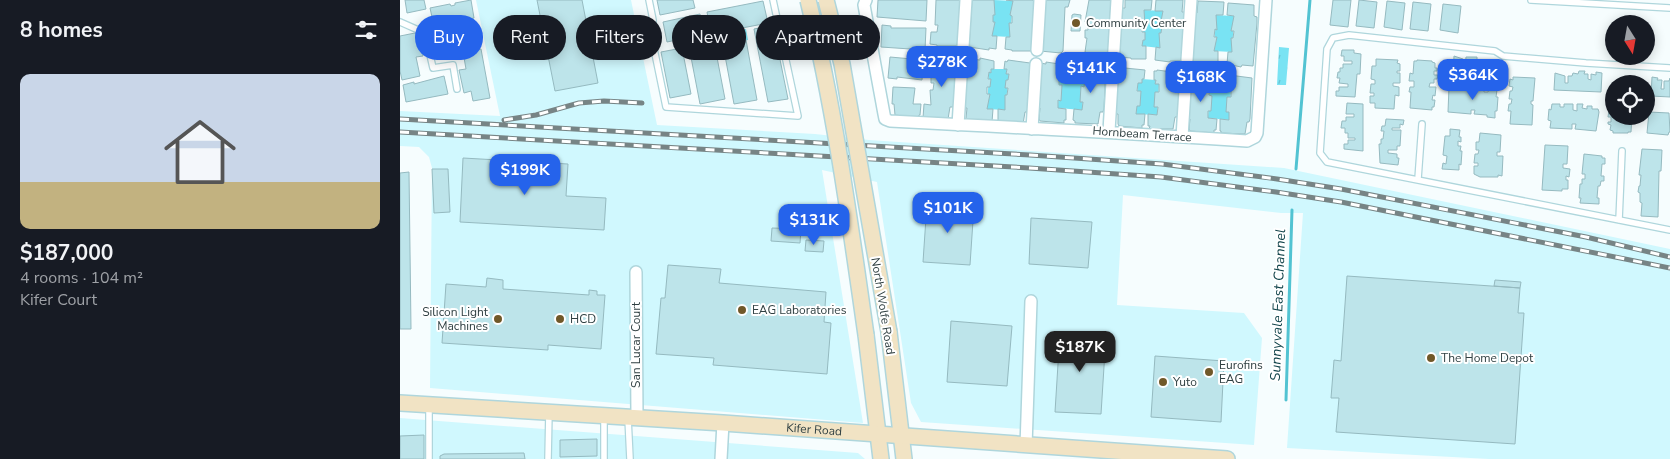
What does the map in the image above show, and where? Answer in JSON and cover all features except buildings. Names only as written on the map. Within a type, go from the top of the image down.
[{"type":"main road","name":"North Wolfe Road","points":[[808,0],[823,62],[840,154],[866,335],[881,459]]},
{"type":"main road","name":"North Wolfe Road","points":[[826,0],[842,64],[889,332],[904,459]]},
{"type":"main road","name":"Kifer Road","points":[[400,403],[879,434],[1026,446],[1082,454],[1227,459]]},
{"type":"street","name":"Hornbeam Terrace","points":[[866,0],[864,6],[884,114],[885,119],[890,121],[1108,131],[1247,141],[1255,137],[1257,132],[1266,0]]},
{"type":"street","points":[[958,125],[966,0]]},
{"type":"street","points":[[1037,50],[1040,0]]},
{"type":"street","points":[[1108,131],[1117,0]]},
{"type":"street","points":[[1187,60],[1191,0]]},
{"type":"street","points":[[1032,129],[1036,64]]},
{"type":"street","points":[[1182,137],[1186,74]]},
{"type":"street","name":"San Lucar Court","points":[[632,418],[636,272]]},
{"type":"street","points":[[1026,446],[1031,301]]},
{"type":"street","points":[[721,459],[723,423]]},
{"type":"lane","points":[[649,0],[653,20],[652,39],[666,107],[798,116],[773,0]]},
{"type":"lane","points":[[1531,0],[1670,8]]},
{"type":"lane","points":[[400,22],[425,33],[433,68],[453,65],[457,89]]},
{"type":"lane","points":[[1670,68],[1503,56],[1495,51],[1349,35],[1333,38],[1328,49],[1320,153],[1327,162],[1670,230]]},
{"type":"lane","points":[[1418,179],[1422,124]]},
{"type":"lane","points":[[1619,220],[1622,151]]},
{"type":"lane","points":[[429,405],[429,459]]},
{"type":"lane","points":[[548,459],[549,412]]},
{"type":"lane","points":[[604,416],[604,459]]},
{"type":"lane","points":[[630,459],[632,418]]},
{"type":"shaded area","points":[[476,0],[631,0],[634,15],[576,15],[576,60],[643,60],[657,125],[815,134],[869,140],[1284,168],[1670,249],[1670,459],[1489,459],[1287,448],[1303,213],[1281,213],[1123,195],[1117,305],[1244,313],[1262,338],[1254,445],[921,422],[911,403],[877,182],[822,170],[863,423],[430,388],[432,168],[429,157],[419,147],[400,146],[400,111],[500,116],[483,34],[483,15],[479,15]]},
{"type":"shaded area","points":[[400,418],[858,453],[865,459],[400,459]]},
{"type":"green space","points":[[994,0],[1013,1],[1010,37],[992,36]]},
{"type":"green space","points":[[1144,10],[1163,11],[1160,48],[1142,46]]},
{"type":"green space","points":[[1216,15],[1234,16],[1232,52],[1214,51]]},
{"type":"green space","points":[[1279,47],[1289,48],[1286,85],[1277,85]]},
{"type":"green space","points":[[991,69],[1007,69],[1006,73],[1009,74],[1005,110],[987,109],[989,72],[991,72]]},
{"type":"green space","points":[[1063,74],[1081,74],[1081,78],[1085,79],[1082,110],[1058,108],[1059,77],[1063,77]]},
{"type":"green space","points":[[1142,79],[1156,80],[1155,84],[1159,84],[1157,115],[1136,114],[1138,83]]},
{"type":"green space","points":[[1214,84],[1227,85],[1231,89],[1229,120],[1208,118],[1210,88],[1213,88]]},
{"type":"waterway","name":"Sunnyvale East Channel","points":[[1296,169],[1310,0]]},
{"type":"waterway","name":"Sunnyvale East Channel","points":[[1286,400],[1292,210]]},
{"type":"railway","points":[[504,120],[536,115],[579,103],[604,101],[642,103]]},
{"type":"railway","points":[[400,119],[1162,164],[1341,189],[1586,237],[1670,257]]},
{"type":"railway","points":[[400,132],[1161,177],[1341,202],[1670,268]]},
{"type":"place","name":"Community Center","points":[[1076,23]]},
{"type":"place","name":"EAG Laboratories","points":[[742,310]]},
{"type":"place","name":"Silicon Light Machines","points":[[498,319]]},
{"type":"place","name":"HCD","points":[[560,319]]},
{"type":"place","name":"The Home Depot","points":[[1431,358]]},
{"type":"place","name":"Eurofins EAG","points":[[1209,372]]},
{"type":"place","name":"Yuto","points":[[1163,382]]}]
